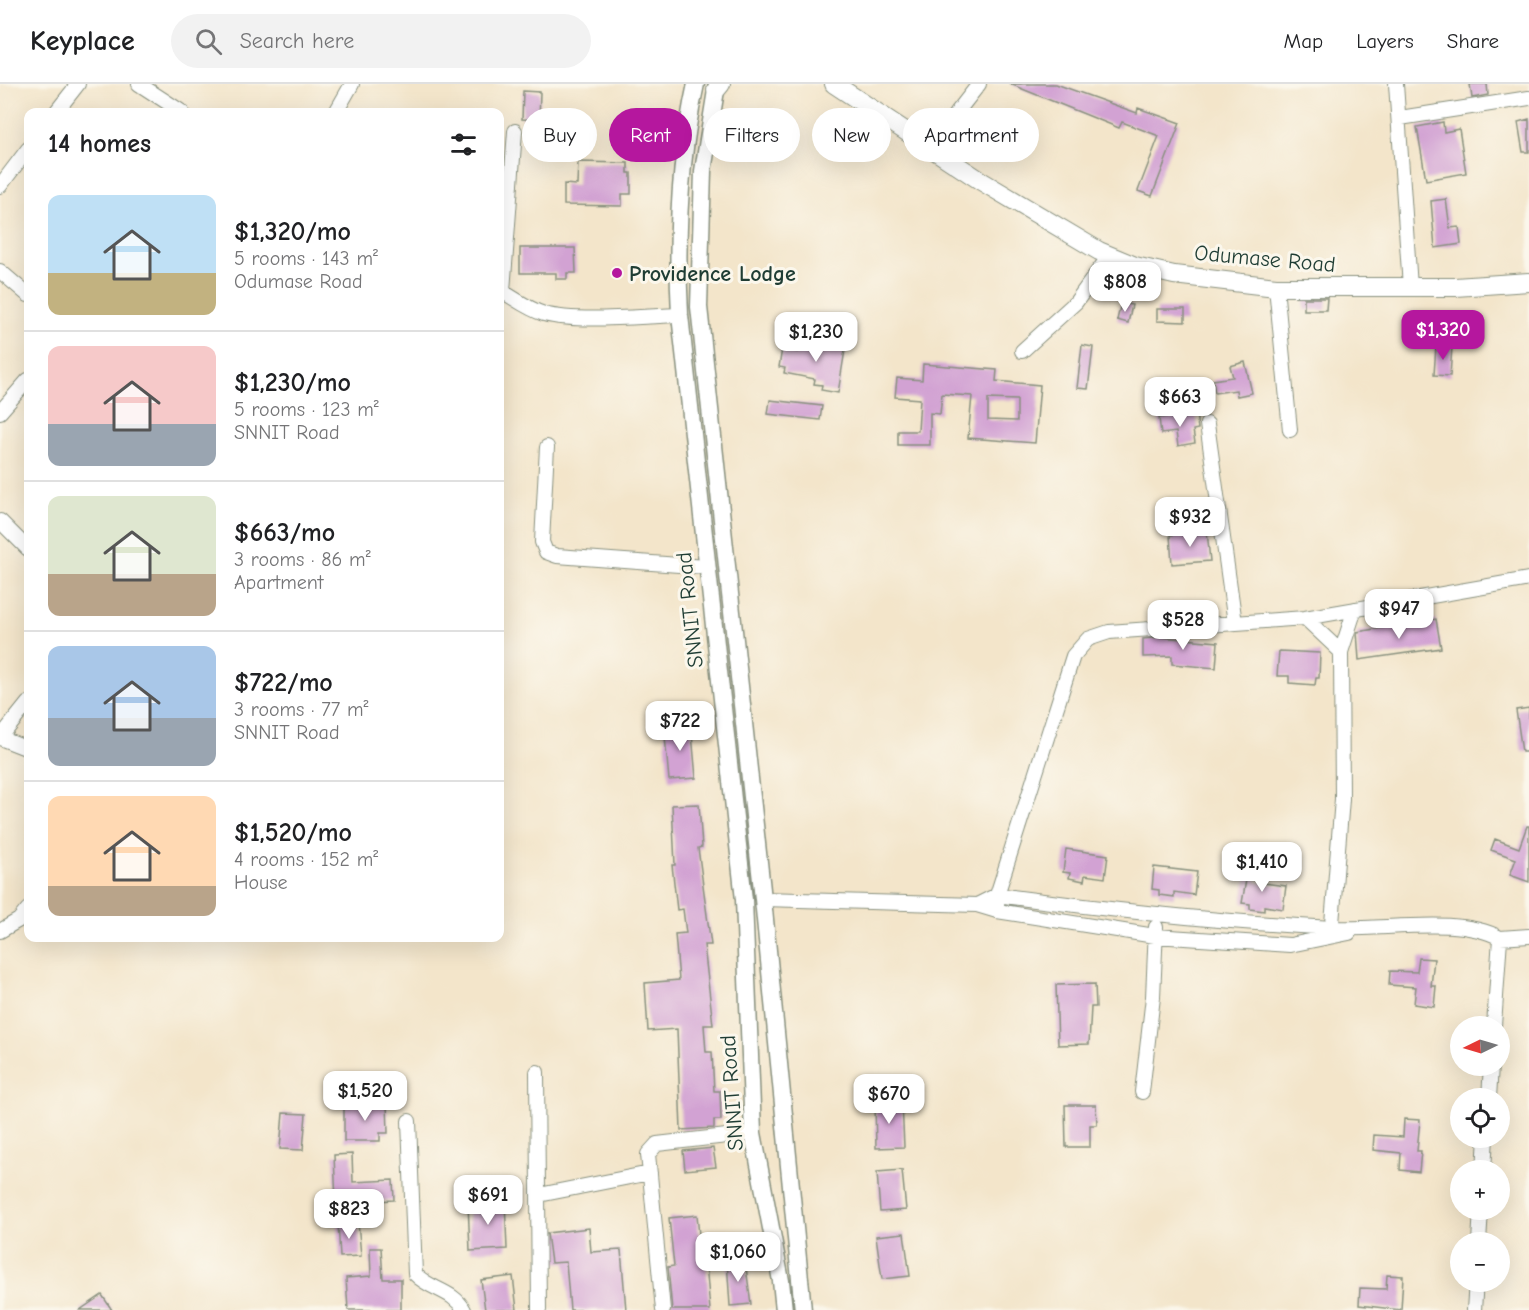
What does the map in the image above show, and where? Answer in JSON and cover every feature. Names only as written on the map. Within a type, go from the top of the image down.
[{"type":"main road","name":"Odumase Road","points":[[834,84],[903,129]]},
{"type":"main road","name":"Odumase Road","points":[[952,162],[1109,256],[1135,266],[1174,275],[1276,287],[1410,287],[1529,282]]},
{"type":"street","points":[[59,108],[78,84]]},
{"type":"street","points":[[139,84],[176,108]]},
{"type":"street","points":[[338,108],[352,84]]},
{"type":"street","name":"SNNIT Road","points":[[696,84],[682,168],[678,276],[680,315],[744,900],[753,1133],[781,1281],[794,1310]]},
{"type":"street","points":[[960,108],[979,84]]},
{"type":"street","points":[[1396,84],[1410,287]]},
{"type":"street","name":"SNNIT Road","points":[[718,86],[703,171],[699,307],[763,899],[800,1279],[794,1310]]},
{"type":"street","points":[[1400,118],[1529,98]]},
{"type":"street","points":[[504,257],[515,131]]},
{"type":"street","points":[[0,186],[24,154]]},
{"type":"street","points":[[1022,351],[1076,302],[1109,256]]},
{"type":"street","points":[[0,271],[24,292]]},
{"type":"street","points":[[1276,287],[1290,430]]},
{"type":"street","points":[[504,293],[523,305],[544,314],[568,318],[680,315]]},
{"type":"street","points":[[0,412],[24,385]]},
{"type":"street","points":[[1207,424],[1235,623]]},
{"type":"street","points":[[547,447],[542,542],[546,552],[556,556],[706,567]]},
{"type":"street","points":[[0,521],[24,545]]},
{"type":"street","points":[[997,911],[997,895],[1073,656],[1088,639],[1109,632],[1305,618],[1529,579]]},
{"type":"street","points":[[1332,933],[1342,800],[1341,652],[1355,609]]},
{"type":"street","points":[[1305,618],[1341,652]]},
{"type":"street","points":[[714,636],[735,634]]},
{"type":"street","points":[[718,672],[739,670]]},
{"type":"street","points":[[24,708],[0,738],[24,747]]},
{"type":"street","points":[[977,905],[997,895],[1156,916],[1332,933]]},
{"type":"street","points":[[763,899],[977,905],[997,911],[1155,936],[1290,945],[1332,933],[1461,926],[1485,929],[1500,938],[1529,936]]},
{"type":"street","points":[[0,931],[19,920],[24,914]]},
{"type":"street","points":[[1142,1092],[1153,997],[1156,916]]},
{"type":"street","points":[[1495,1016],[1500,938]]},
{"type":"street","points":[[537,1072],[539,1310]]},
{"type":"street","points":[[409,1121],[415,1274],[420,1280],[454,1296],[464,1310]]},
{"type":"street","points":[[663,1310],[648,1154],[657,1144],[753,1133]]},
{"type":"street","points":[[539,1195],[650,1173]]},
{"type":"street","points":[[781,1281],[800,1279]]},
{"type":"street","points":[[1474,1310],[1475,1292]]},
{"type":"building","points":[[1010,84],[1056,84],[1137,113],[1138,108],[1180,123],[1152,196],[1138,191],[1159,136],[1122,122],[1119,128]]},
{"type":"building","points":[[1470,84],[1487,84],[1488,95],[1472,98]]},
{"type":"building","points":[[523,91],[540,92],[539,108],[522,108]]},
{"type":"building","points":[[1529,119],[1529,152],[1523,152],[1518,122]]},
{"type":"building","points":[[1443,122],[1444,132],[1459,129],[1466,173],[1426,180],[1417,127]]},
{"type":"building","points":[[578,162],[628,163],[628,173],[631,173],[631,194],[622,194],[622,206],[564,205],[564,184],[577,185]]},
{"type":"building","points":[[1446,199],[1450,228],[1459,227],[1461,244],[1435,248],[1431,201]]},
{"type":"building","points":[[520,248],[575,248],[576,273],[567,273],[567,279],[556,279],[556,273],[520,273]]},
{"type":"building","points":[[1304,298],[1327,298],[1326,310],[1304,310]]},
{"type":"building","points":[[1121,303],[1132,305],[1128,323],[1117,320]]},
{"type":"building","points":[[1157,309],[1185,309],[1185,322],[1157,321]]},
{"type":"building","points":[[819,339],[846,344],[838,393],[821,390],[822,385],[814,384],[815,379],[784,373],[785,368],[779,367],[782,349],[798,352],[800,340],[818,343]]},
{"type":"building","points":[[1082,345],[1093,347],[1088,389],[1077,388]]},
{"type":"building","points":[[1436,346],[1452,347],[1450,376],[1434,375]]},
{"type":"building","points":[[1245,362],[1252,393],[1237,396],[1236,390],[1215,393],[1213,380],[1233,377],[1230,366]]},
{"type":"building","points":[[923,364],[997,370],[996,381],[1040,385],[1035,443],[968,438],[972,396],[942,394],[940,414],[930,413],[930,445],[898,445],[898,431],[918,431],[920,399],[895,397],[897,378],[922,380]],"holes":[[[988,399],[1017,400],[1017,421],[988,420]]]},
{"type":"building","points":[[770,400],[822,406],[820,420],[768,414]]},
{"type":"building","points":[[1196,413],[1198,429],[1193,430],[1195,443],[1178,446],[1176,432],[1161,434],[1159,418]]},
{"type":"building","points":[[1207,531],[1210,561],[1172,564],[1170,535]]},
{"type":"building","points":[[1436,619],[1441,648],[1359,660],[1357,632]]},
{"type":"building","points":[[1160,637],[1218,642],[1216,668],[1172,664],[1172,656],[1143,657],[1143,639]]},
{"type":"building","points":[[1279,651],[1320,653],[1319,678],[1316,678],[1315,685],[1289,683],[1289,676],[1277,676]]},
{"type":"building","points":[[1529,708],[1529,752],[1522,752],[1516,710]]},
{"type":"building","points":[[691,723],[696,778],[669,780],[664,725]]},
{"type":"building","points":[[699,804],[702,847],[698,848],[711,945],[704,945],[713,1025],[704,1025],[706,1052],[712,1052],[714,1091],[720,1091],[721,1120],[714,1120],[714,1128],[681,1130],[677,1029],[648,1031],[645,983],[679,980],[675,934],[686,933],[683,909],[677,910],[672,865],[675,865],[672,805]]},
{"type":"building","points":[[1527,826],[1529,826],[1529,882],[1510,875],[1516,859],[1491,850],[1495,839],[1519,848]]},
{"type":"building","points":[[1066,849],[1108,855],[1105,878],[1085,875],[1084,881],[1069,878],[1070,873],[1063,872]]},
{"type":"building","points":[[1154,867],[1197,872],[1194,895],[1174,892],[1174,897],[1159,895],[1159,890],[1152,889]]},
{"type":"building","points":[[1248,868],[1258,869],[1256,882],[1286,886],[1283,909],[1264,906],[1264,911],[1250,909],[1250,904],[1242,903]]},
{"type":"building","points":[[1419,958],[1434,959],[1431,986],[1436,986],[1434,1007],[1414,1004],[1416,987],[1389,985],[1390,971],[1417,972]]},
{"type":"building","points":[[1095,984],[1096,1007],[1091,1007],[1089,1044],[1058,1045],[1056,985]]},
{"type":"building","points":[[902,1102],[904,1147],[876,1148],[875,1103]]},
{"type":"building","points":[[387,1104],[388,1133],[380,1133],[380,1141],[344,1141],[344,1105]]},
{"type":"building","points":[[1065,1105],[1096,1105],[1097,1125],[1090,1125],[1090,1147],[1066,1147]]},
{"type":"building","points":[[283,1113],[306,1114],[303,1150],[280,1149]]},
{"type":"building","points":[[1404,1119],[1420,1120],[1417,1151],[1421,1151],[1419,1172],[1400,1170],[1401,1153],[1373,1150],[1374,1135],[1403,1137]]},
{"type":"building","points":[[713,1148],[716,1167],[685,1170],[683,1151]]},
{"type":"building","points":[[352,1154],[353,1182],[393,1180],[394,1200],[336,1203],[334,1155]]},
{"type":"building","points":[[902,1170],[906,1210],[880,1212],[877,1172]]},
{"type":"building","points":[[505,1201],[507,1249],[470,1251],[468,1203]]},
{"type":"building","points":[[697,1215],[702,1264],[706,1263],[710,1310],[672,1310],[668,1267],[674,1266],[669,1218]]},
{"type":"building","points":[[358,1222],[361,1256],[340,1257],[338,1223]]},
{"type":"building","points":[[589,1228],[591,1252],[621,1250],[626,1310],[570,1310],[566,1262],[551,1263],[547,1233]]},
{"type":"building","points":[[904,1233],[910,1276],[882,1279],[876,1236]]},
{"type":"building","points":[[370,1248],[381,1248],[383,1279],[401,1279],[401,1310],[348,1310],[346,1278],[371,1276]]},
{"type":"building","points":[[745,1260],[751,1304],[730,1306],[727,1261]]},
{"type":"building","points":[[1387,1275],[1403,1276],[1401,1310],[1359,1305],[1360,1288],[1386,1289]]},
{"type":"building","points":[[513,1276],[517,1310],[485,1310],[481,1280]]},
{"type":"building","points":[[102,1295],[112,1310],[80,1310]]},
{"type":"place","name":"Providence Lodge","points":[[617,273]]}]
